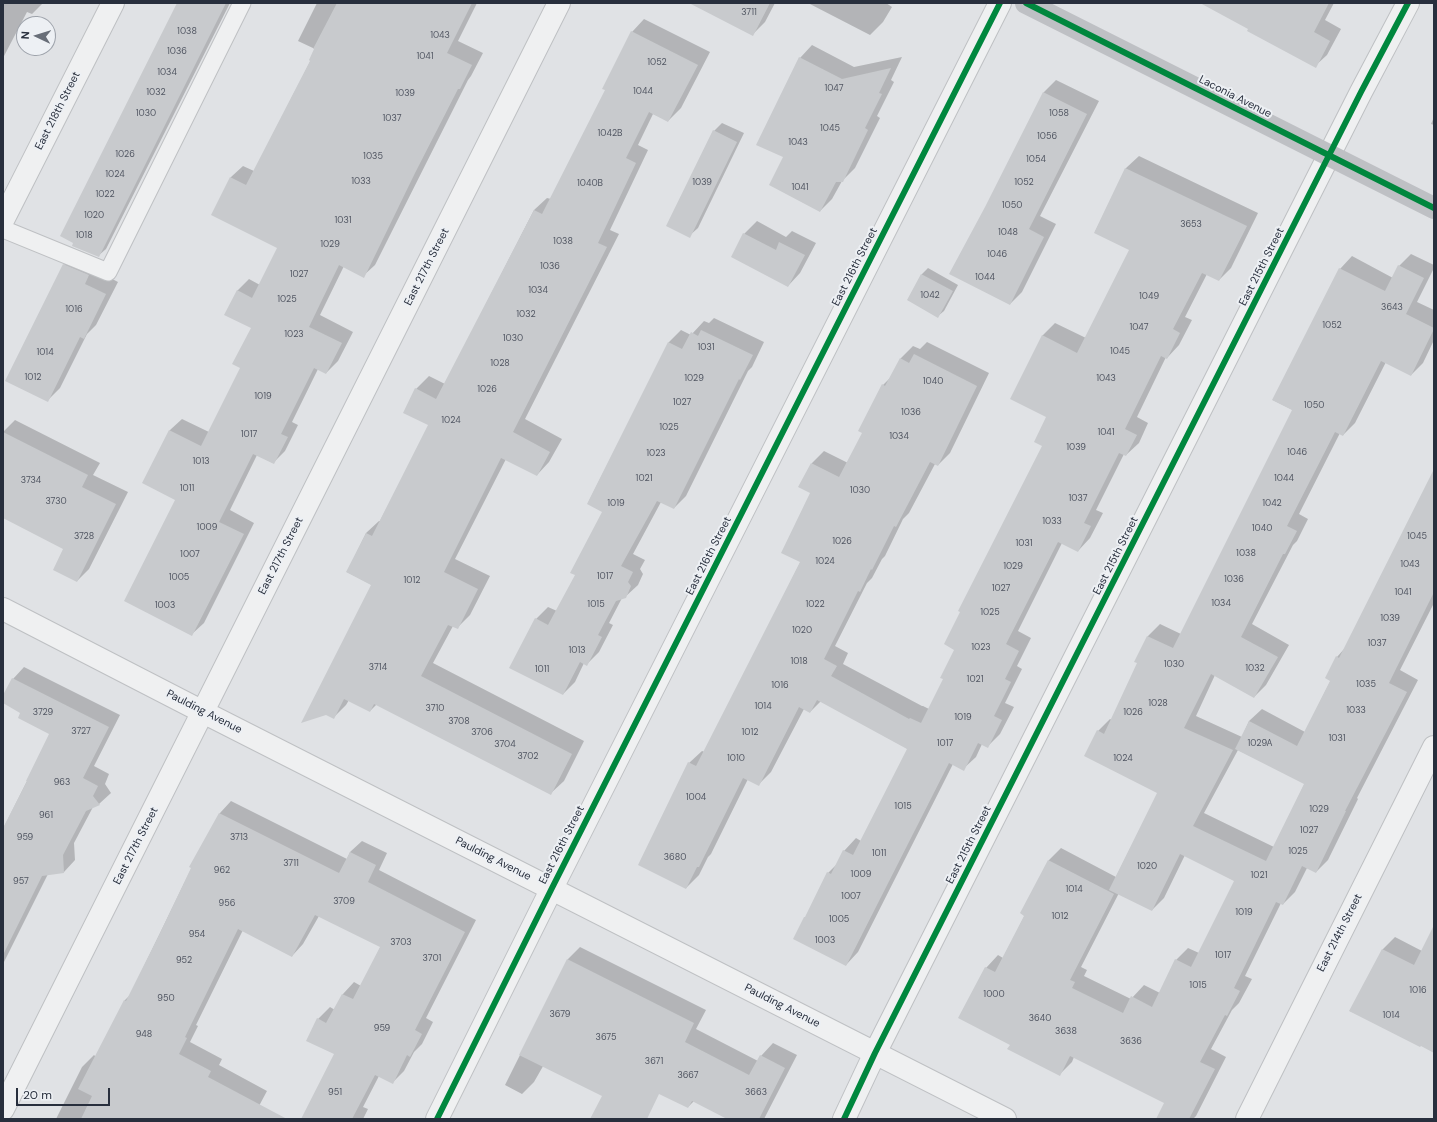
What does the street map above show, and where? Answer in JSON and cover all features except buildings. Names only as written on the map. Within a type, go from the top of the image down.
[{"type":"street","name":"East 218th Street","points":[[3,220],[112,3]]},
{"type":"street","name":"East 217th Street","points":[[3,1109],[559,3]]},
{"type":"street","name":"East 216th Street","points":[[436,1119],[1000,3]]},
{"type":"street","name":"Laconia Avenue","points":[[1026,3],[1434,208]]},
{"type":"street","name":"East 215th Street","points":[[844,1119],[875,1053],[1408,3]]},
{"type":"street","name":"Paulding Avenue","points":[[3,609],[1005,1119]]},
{"type":"street","name":"East 214th Street","points":[[1247,1119],[1434,747]]},
{"type":"lane","points":[[3,229],[108,272],[242,3]]},
{"type":"cycle path","points":[[437,1119],[552,888],[1000,3]]},
{"type":"cycle path","points":[[1026,3],[1434,208]]},
{"type":"cycle path","points":[[844,1119],[875,1053],[1361,92],[1408,3]]}]
